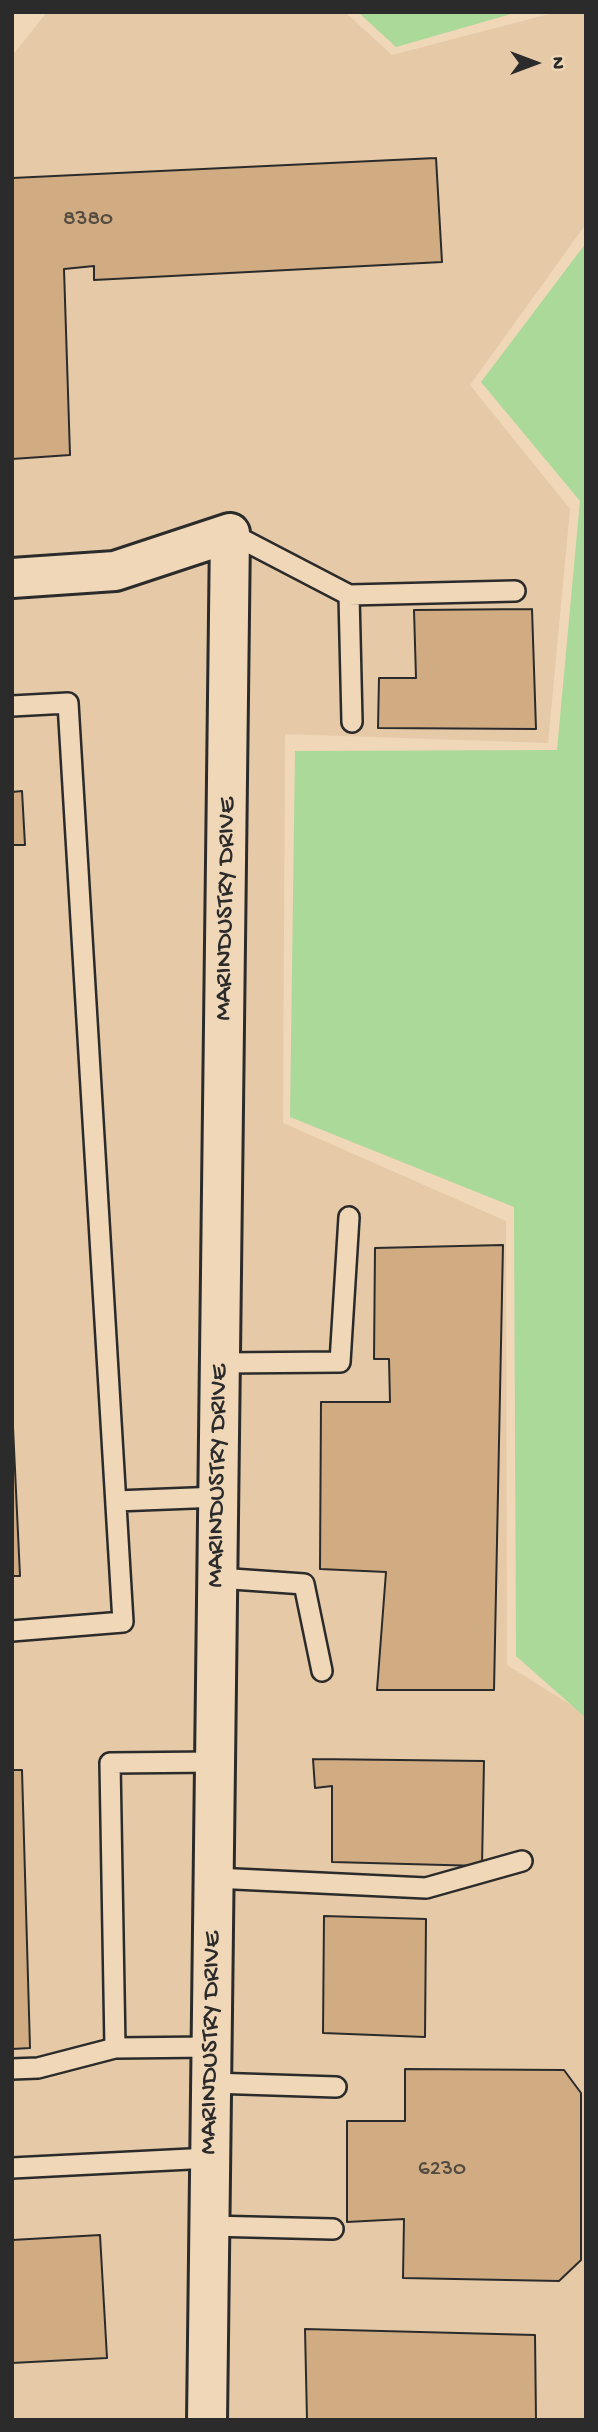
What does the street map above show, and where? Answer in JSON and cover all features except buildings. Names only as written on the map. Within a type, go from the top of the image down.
[{"type":"street","points":[[12,578],[115,571],[230,533]]},
{"type":"street","name":"MARINDUSTRY DRIVE","points":[[207,2420],[230,533]]},
{"type":"lane","points":[[230,533],[349,595],[515,591]]},
{"type":"lane","points":[[349,595],[352,722]]},
{"type":"lane","points":[[12,706],[68,703],[123,1622],[12,1631]]},
{"type":"lane","points":[[221,1363],[341,1362],[349,1217]]},
{"type":"lane","points":[[116,1501],[219,1497]]},
{"type":"lane","points":[[218,1578],[304,1584],[322,1671]]},
{"type":"lane","points":[[115,2048],[110,1763],[215,1762]]},
{"type":"lane","points":[[214,1878],[426,1888],[523,1860]]},
{"type":"lane","points":[[12,2069],[38,2068],[115,2048],[336,2087]]},
{"type":"lane","points":[[12,2168],[210,2158]]},
{"type":"lane","points":[[209,2226],[333,2230]]},
{"type":"shaded area","points":[[47,12],[345,12],[392,55],[557,12],[586,12],[586,224],[470,385],[570,509],[548,743],[285,734],[283,1123],[506,1221],[507,1665],[579,1710],[586,1718],[586,2420],[12,2420],[12,56]]},
{"type":"green space","points":[[358,12],[518,12],[396,47]]},
{"type":"green space","points":[[586,243],[586,1718],[516,1656],[514,1207],[290,1117],[295,751],[557,750],[580,501],[481,382]]}]
